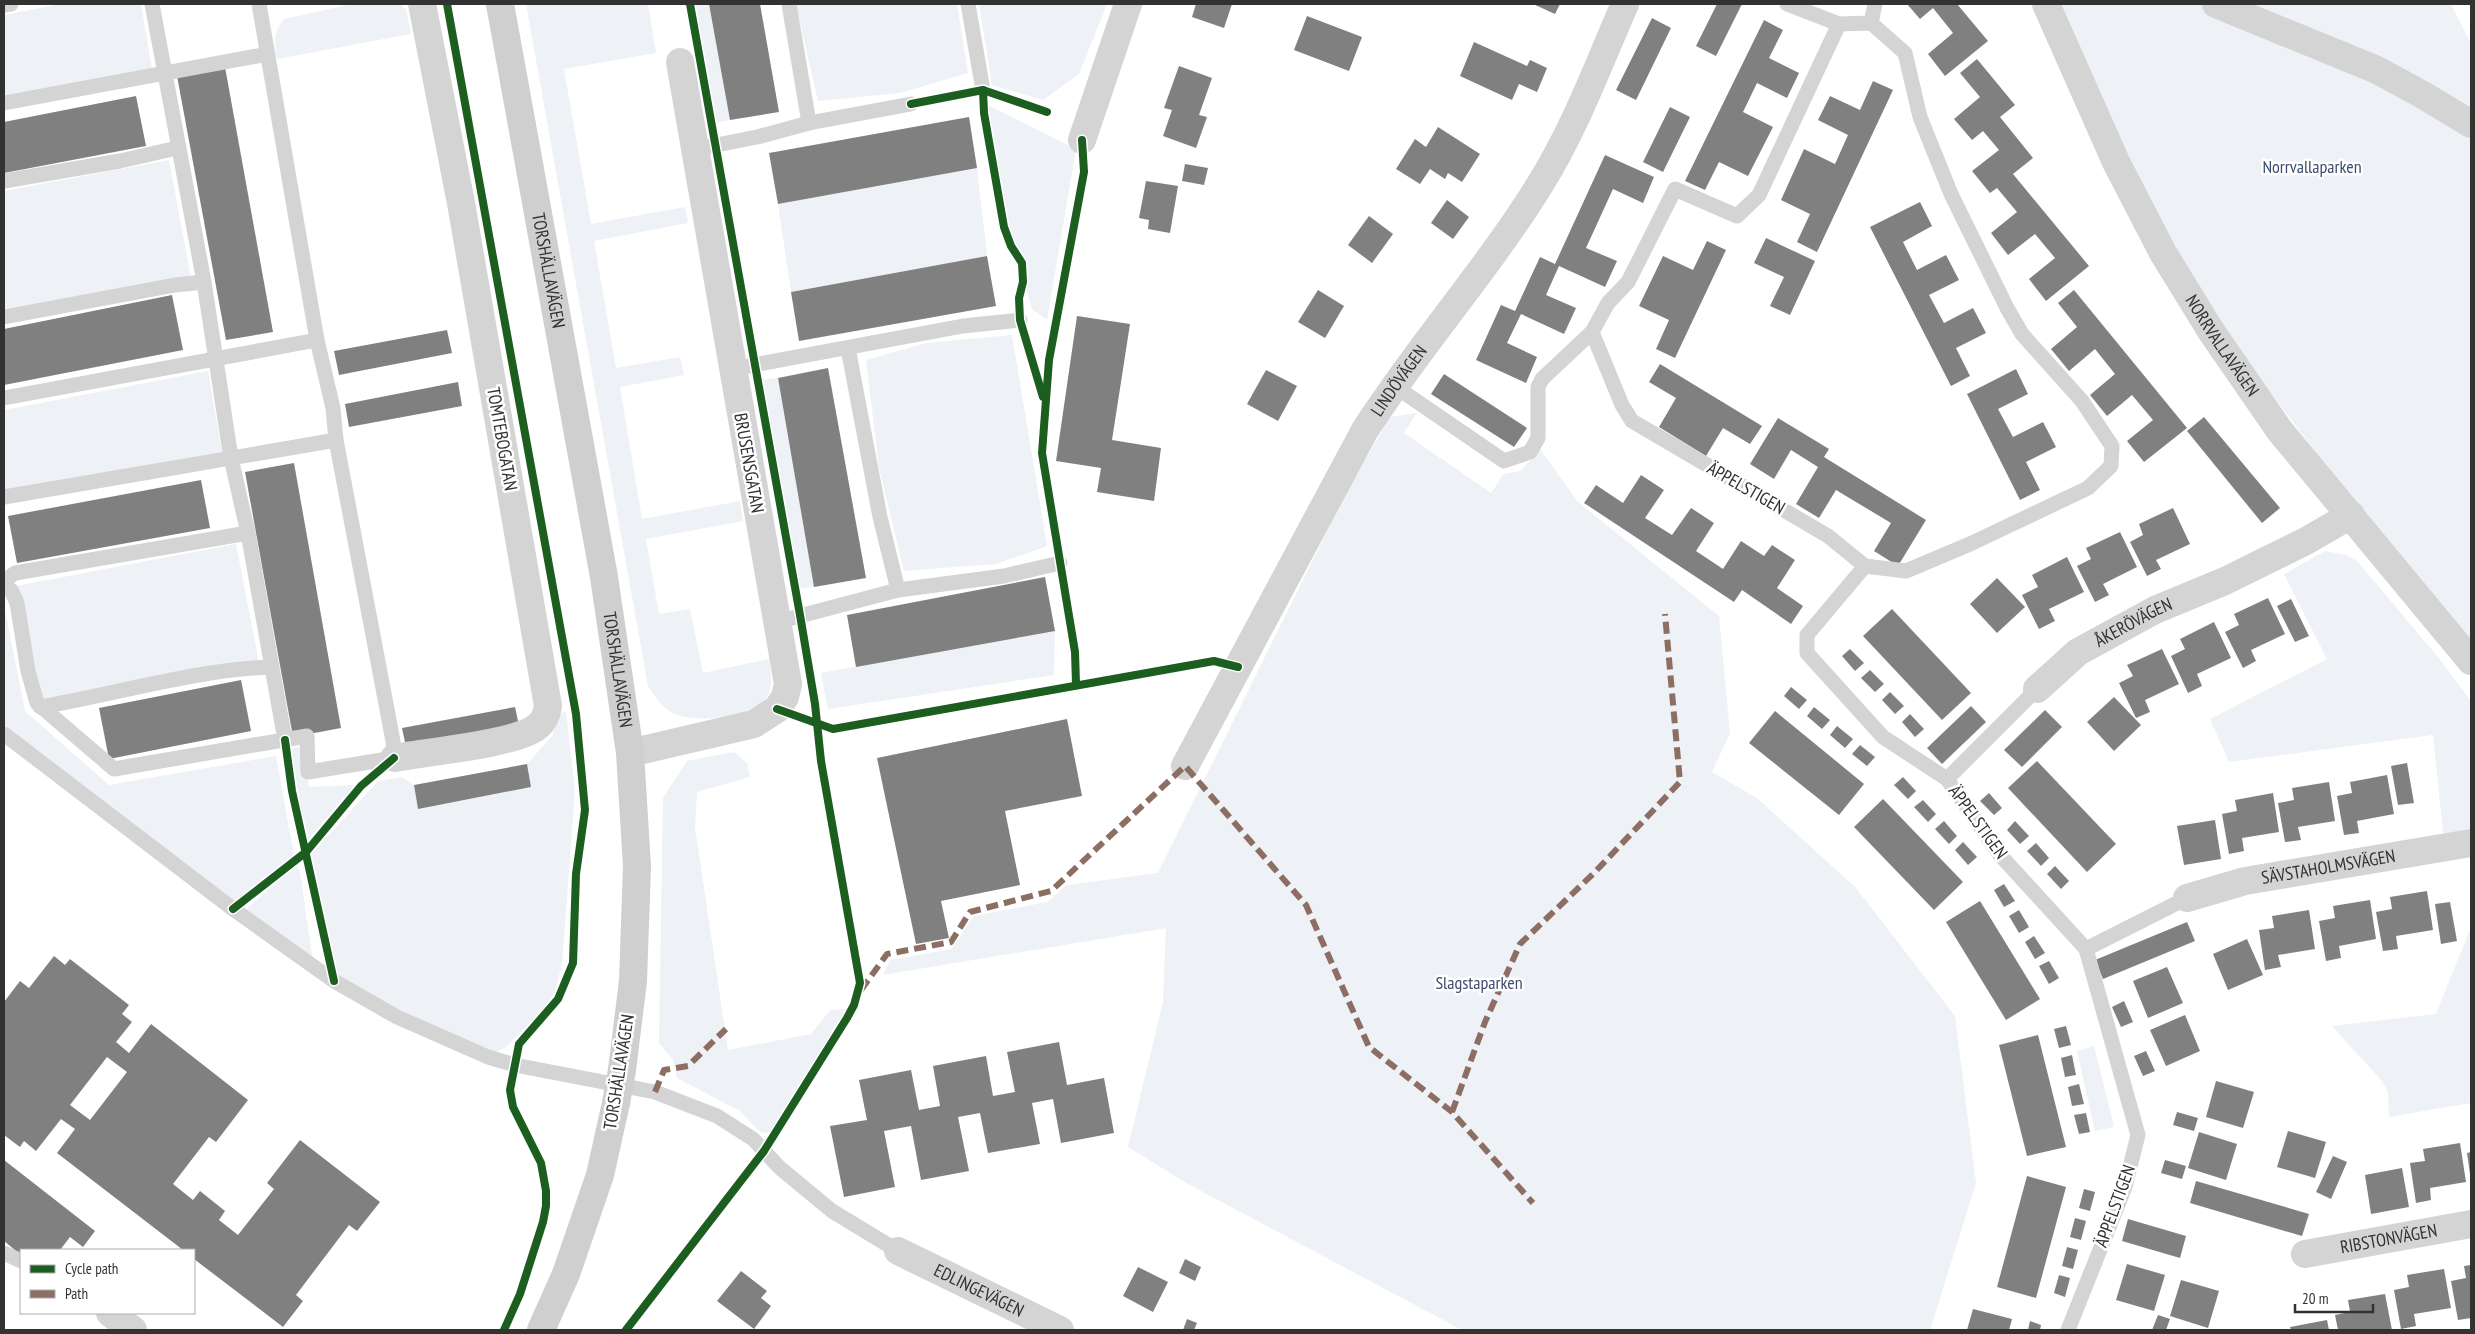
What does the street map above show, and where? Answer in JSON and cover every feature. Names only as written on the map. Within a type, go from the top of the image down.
[{"type":"main road","name":"TORSHÄLLAVÄGEN","points":[[500,4],[604,577],[630,753],[637,866],[633,981],[616,1103],[600,1175],[566,1274],[541,1330]]},
{"type":"street","name":"TOMTEBOGATAN","points":[[394,758],[514,738],[538,726],[546,716],[548,706],[461,203],[422,4]]},
{"type":"street","points":[[1082,140],[1128,4]]},
{"type":"street","name":"LINDÖVÄGEN","points":[[1186,766],[1346,463],[1393,385],[1520,215],[1540,185],[1579,109],[1625,4]]},
{"type":"street","name":"NORRVALLAVÄGEN","points":[[2046,4],[2116,162],[2163,253],[2254,396],[2315,475],[2468,649]]},
{"type":"street","points":[[2216,4],[2377,70],[2471,124]]},
{"type":"street","name":"BRUSENSGATAN","points":[[630,753],[754,724],[777,709],[785,697],[788,684],[680,62]]},
{"type":"street","name":"ÅKERÖVÄGEN","points":[[2038,689],[2078,652],[2154,610],[2225,581],[2306,541],[2351,515]]},
{"type":"street","name":"SÄVSTAHOLMSVÄGEN","points":[[2187,898],[2245,881],[2471,843]]},
{"type":"street","name":"RIBSTONVÄGEN","points":[[2305,1254],[2471,1224]]},
{"type":"street","name":"EDLINGEVÄGEN","points":[[898,1251],[1060,1330]]},
{"type":"street","points":[[111,1314],[133,1330]]},
{"type":"lane","points":[[4,5],[11,4]]},
{"type":"lane","points":[[152,4],[204,282],[231,458],[248,533],[285,740]]},
{"type":"lane","points":[[789,4],[808,123]]},
{"type":"lane","points":[[968,4],[983,90]]},
{"type":"lane","points":[[1787,4],[1838,24],[1871,23],[1905,53],[1920,117],[1951,194],[2022,334],[2082,401],[2112,446],[2111,466],[2088,488],[1970,544],[1906,571],[1865,566]]},
{"type":"lane","points":[[1871,23],[1875,4]]},
{"type":"lane","points":[[4,585],[11,590],[17,602],[28,671],[35,698],[40,707],[114,769],[119,770],[307,736],[308,772],[394,758],[393,741],[336,440],[333,408],[317,340],[268,54],[264,5]]},
{"type":"lane","points":[[1393,385],[1504,461],[1530,452],[1538,438],[1538,387],[1542,379],[1592,332],[1608,303],[1628,282],[1675,189],[1737,216],[1759,195],[1838,24]]},
{"type":"lane","points":[[4,103],[268,54]]},
{"type":"lane","points":[[696,149],[757,137],[808,123],[912,104]]},
{"type":"lane","points":[[4,181],[120,161],[178,148]]},
{"type":"lane","points":[[4,317],[175,285],[204,282]]},
{"type":"lane","points":[[732,369],[964,326],[1020,320]]},
{"type":"lane","name":"ÄPPELSTIGEN","points":[[1592,332],[1622,405],[1632,421],[1828,536],[1865,566],[1807,635],[1807,653],[1883,737],[1947,779],[2000,855],[2086,949],[2138,1135],[2125,1187],[2068,1330]]},
{"type":"lane","points":[[4,398],[317,340]]},
{"type":"lane","points":[[848,348],[880,517],[898,590]]},
{"type":"lane","points":[[4,497],[336,440]]},
{"type":"lane","points":[[4,581],[15,573],[248,533]]},
{"type":"lane","points":[[777,622],[898,590],[1004,576],[1060,563]]},
{"type":"lane","points":[[40,707],[183,679],[248,668],[271,667]]},
{"type":"lane","name":"ÅKERÖVÄGEN","points":[[1947,779],[2038,689]]},
{"type":"lane","points":[[4,734],[233,909],[334,981],[397,1017],[488,1057],[515,1065],[656,1092],[717,1116],[753,1139],[780,1168],[832,1211],[898,1251]]},
{"type":"lane","points":[[2086,949],[2187,898]]},
{"type":"lane","points":[[4,1253],[20,1261]]},
{"type":"green space","points":[[61,4],[141,4],[152,70],[4,99],[4,15]]},
{"type":"green space","points":[[352,4],[400,4],[406,10],[411,34],[277,59],[276,33],[284,19]]},
{"type":"green space","points":[[526,4],[648,4],[656,53],[564,69],[591,224],[685,207],[688,223],[594,241],[616,368],[680,357],[684,375],[620,387],[642,519],[740,501],[743,521],[646,539],[659,614],[690,609],[703,673],[769,659],[771,680],[768,696],[757,706],[746,712],[720,718],[680,716],[664,707],[648,686]]},
{"type":"green space","points":[[690,4],[709,4],[730,120],[712,124]]},
{"type":"green space","points":[[796,4],[957,4],[968,73],[900,93],[818,101]]},
{"type":"green space","points":[[979,4],[1107,4],[1079,74],[1043,100],[992,85]]},
{"type":"green space","name":"Norrvallaparken","points":[[2061,4],[2451,4],[2471,43],[2471,648],[2283,409],[2250,365],[2190,275],[2145,191]]},
{"type":"green space","points":[[988,105],[1076,149],[1047,320],[1032,309],[1011,235]]},
{"type":"green space","points":[[169,160],[192,283],[4,319],[4,191]]},
{"type":"green space","points":[[977,168],[987,256],[791,292],[778,204]]},
{"type":"green space","points":[[1012,335],[1047,546],[996,564],[904,571],[879,468],[866,360],[926,343]]},
{"type":"green space","points":[[208,371],[222,452],[4,492],[4,410]]},
{"type":"green space","points":[[778,378],[814,587],[799,589],[762,380]]},
{"type":"green space","name":"Slagstaparken","points":[[1417,413],[1404,433],[1491,493],[1504,474],[1521,471],[1540,449],[1577,501],[1719,616],[1730,733],[1712,772],[1757,798],[1856,888],[1955,1016],[1976,1183],[1930,1330],[1462,1330],[1186,1183],[1128,1147],[1163,1002],[1166,928],[883,975],[890,960],[951,949],[974,916],[1047,902],[1067,885],[1158,873],[1346,493],[1390,417]]},
{"type":"green space","points":[[236,544],[260,668],[40,709],[16,586]]},
{"type":"green space","points":[[2325,551],[2346,555],[2357,561],[2438,657],[2471,701],[2471,836],[2444,841],[2433,735],[2229,762],[2210,719],[2327,659],[2284,574]]},
{"type":"green space","points":[[4,605],[25,711],[109,785],[276,756],[294,855],[227,907],[4,735]]},
{"type":"green space","points":[[1055,631],[1054,675],[828,709],[821,673]]},
{"type":"green space","points":[[566,712],[575,791],[562,964],[555,992],[541,1012],[506,1047],[494,1053],[429,1028],[387,1008],[330,969],[331,957],[312,868],[307,859],[378,781],[402,777],[414,785],[418,809],[531,787],[527,764],[553,735],[558,713]]},
{"type":"green space","points":[[300,747],[309,787],[355,785],[305,843],[302,841],[300,803],[290,748]]},
{"type":"green space","points":[[734,752],[747,763],[750,777],[697,792],[695,827],[728,1050],[811,1034],[830,1010],[848,1009],[772,1133],[760,1132],[740,1111],[677,1078],[673,1060],[659,1043],[663,798],[687,761]]},
{"type":"green space","points":[[296,866],[300,872],[312,956],[238,916]]},
{"type":"green space","points":[[2471,927],[2471,1103],[2389,1117],[2388,1092],[2382,1081],[2332,1026],[2436,1014]]},
{"type":"green space","points":[[2094,1046],[2114,1127],[2095,1131],[2077,1051]]},
{"type":"building","points":[[709,4],[760,4],[779,112],[730,120]]},
{"type":"building","points":[[1196,4],[1232,4],[1224,28],[1192,17]]},
{"type":"building","points":[[1533,4],[1560,4],[1555,14]]},
{"type":"building","points":[[1717,4],[1742,4],[1716,56],[1696,46]]},
{"type":"building","points":[[1907,4],[1957,4],[1988,41],[1945,76],[1928,54],[1953,33],[1933,8],[1920,19]]},
{"type":"building","points":[[1307,16],[1362,37],[1349,71],[1294,50]]},
{"type":"building","points":[[1652,18],[1671,28],[1636,100],[1616,90]]},
{"type":"building","points":[[1764,20],[1783,30],[1769,58],[1799,73],[1787,98],[1757,83],[1743,112],[1773,127],[1748,176],[1719,162],[1705,190],[1685,181]]},
{"type":"building","points":[[1474,42],[1527,66],[1530,60],[1547,68],[1537,92],[1519,84],[1512,100],[1460,76]]},
{"type":"building","points":[[1977,59],[2015,105],[2000,117],[2033,158],[2013,174],[2089,266],[2046,301],[2029,279],[2055,258],[2035,234],[2008,255],[1991,233],[2017,212],[1997,188],[1990,193],[1972,171],[1999,150],[1983,131],[1972,140],[1954,119],[1980,97],[1960,73]]},
{"type":"building","points":[[1179,66],[1212,78],[1199,115],[1207,117],[1196,148],[1163,136],[1172,110],[1164,108]]},
{"type":"building","points":[[225,67],[273,332],[226,340],[177,76]]},
{"type":"building","points":[[1873,81],[1893,90],[1817,252],[1797,242],[1810,214],[1781,200],[1804,149],[1835,164],[1848,135],[1818,120],[1830,96],[1860,110]]},
{"type":"building","points":[[136,96],[146,146],[4,173],[4,122]]},
{"type":"building","points":[[1670,107],[1690,117],[1663,172],[1643,162]]},
{"type":"building","points":[[969,117],[977,168],[778,204],[769,153]]},
{"type":"building","points":[[1438,127],[1480,154],[1462,182],[1448,173],[1445,179],[1430,169],[1420,184],[1396,169],[1415,139],[1426,147]]},
{"type":"building","points":[[1605,155],[1654,177],[1643,203],[1613,189],[1586,248],[1617,261],[1605,287],[1559,266],[1546,295],[1576,308],[1564,334],[1521,314],[1507,343],[1537,357],[1526,383],[1476,360],[1501,305],[1515,311],[1540,257],[1555,264]]},
{"type":"building","points":[[1185,164],[1208,168],[1204,185],[1182,181]]},
{"type":"building","points":[[1146,181],[1178,186],[1170,233],[1148,229],[1149,220],[1139,218]]},
{"type":"building","points":[[1447,200],[1469,217],[1453,239],[1431,223]]},
{"type":"building","points":[[1920,202],[1932,226],[1903,242],[1917,270],[1946,255],[1959,280],[1929,295],[1944,323],[1973,308],[1986,333],[1956,348],[1970,376],[1951,386],[1870,227]]},
{"type":"building","points":[[1369,216],[1393,234],[1372,263],[1348,245]]},
{"type":"building","points":[[1766,238],[1815,261],[1790,315],[1770,306],[1784,277],[1754,263]]},
{"type":"building","points":[[1707,241],[1726,250],[1675,358],[1656,349],[1669,320],[1639,306],[1663,256],[1693,270]]},
{"type":"building","points":[[987,256],[996,306],[799,341],[791,292]]},
{"type":"building","points":[[1318,290],[1344,306],[1325,338],[1298,322]]},
{"type":"building","points":[[2074,290],[2187,428],[2144,462],[2127,441],[2153,420],[2132,395],[2107,416],[2090,395],[2115,374],[2095,349],[2069,371],[2051,349],[2077,327],[2058,303]]},
{"type":"building","points":[[172,295],[183,350],[4,385],[4,329]]},
{"type":"building","points":[[1077,316],[1130,324],[1112,440],[1161,448],[1154,501],[1097,492],[1101,468],[1056,461]]},
{"type":"building","points":[[447,330],[452,353],[339,375],[334,351]]},
{"type":"building","points":[[1660,364],[1762,426],[1750,444],[1723,428],[1706,456],[1659,427],[1676,398],[1649,382]]},
{"type":"building","points":[[828,368],[866,578],[814,587],[778,378]]},
{"type":"building","points":[[2016,369],[2028,394],[1998,409],[2013,437],[2043,422],[2056,447],[2026,462],[2040,490],[2020,500],[1967,394]]},
{"type":"building","points":[[1266,370],[1297,386],[1278,421],[1247,404]]},
{"type":"building","points":[[1444,374],[1527,428],[1514,447],[1431,394]]},
{"type":"building","points":[[458,382],[462,406],[349,427],[345,404]]},
{"type":"building","points":[[2204,417],[2280,508],[2262,523],[2187,431]]},
{"type":"building","points":[[1778,418],[1829,449],[1824,457],[1926,520],[1898,566],[1874,551],[1891,523],[1836,490],[1819,518],[1796,504],[1818,467],[1791,450],[1774,479],[1750,464]]},
{"type":"building","points":[[294,463],[341,728],[293,737],[245,472]]},
{"type":"building","points":[[1641,475],[1664,490],[1645,518],[1672,535],[1691,508],[1714,523],[1696,551],[1723,569],[1741,541],[1764,556],[1772,545],[1795,560],[1777,588],[1803,606],[1791,624],[1742,590],[1734,602],[1584,503],[1596,485],[1623,503]]},
{"type":"building","points":[[201,480],[210,528],[17,563],[8,516]]},
{"type":"building","points":[[2173,508],[2190,544],[2156,560],[2161,569],[2147,576],[2130,542],[2143,535],[2139,524]]},
{"type":"building","points":[[2120,532],[2137,567],[2103,584],[2109,595],[2095,602],[2077,566],[2091,559],[2086,548]]},
{"type":"building","points":[[2067,557],[2084,592],[2049,609],[2055,621],[2039,629],[2022,595],[2038,587],[2032,575]]},
{"type":"building","points":[[1045,577],[1055,631],[856,667],[847,615]]},
{"type":"building","points":[[1997,578],[2025,607],[1997,633],[1970,604]]},
{"type":"building","points":[[2268,598],[2285,634],[2251,650],[2256,661],[2243,668],[2225,632],[2239,625],[2234,614]]},
{"type":"building","points":[[2291,599],[2309,636],[2295,642],[2277,606]]},
{"type":"building","points":[[1892,609],[1971,693],[1942,720],[1863,636]]},
{"type":"building","points":[[2214,622],[2231,658],[2197,674],[2202,686],[2188,693],[2171,656],[2185,649],[2180,639]]},
{"type":"building","points":[[1850,649],[1864,663],[1855,671],[1842,656]]},
{"type":"building","points":[[2162,649],[2179,684],[2145,700],[2150,712],[2136,718],[2119,683],[2133,676],[2127,665]]},
{"type":"building","points":[[1870,670],[1884,684],[1875,692],[1861,678]]},
{"type":"building","points":[[241,680],[251,731],[109,759],[99,708]]},
{"type":"building","points":[[1791,687],[1807,700],[1799,709],[1784,696]]},
{"type":"building","points":[[1890,692],[1904,706],[1895,714],[1882,700]]},
{"type":"building","points":[[2114,697],[2141,725],[2114,751],[2087,722]]},
{"type":"building","points":[[1971,706],[1986,722],[1942,764],[1927,748]]},
{"type":"building","points":[[515,707],[520,730],[407,752],[402,728]]},
{"type":"building","points":[[1814,707],[1830,720],[1822,729],[1807,716]]},
{"type":"building","points":[[2045,710],[2062,727],[2022,767],[2004,750]]},
{"type":"building","points":[[1775,711],[1864,784],[1839,815],[1749,743]]},
{"type":"building","points":[[1910,714],[1924,729],[1915,737],[1902,722]]},
{"type":"building","points":[[1067,719],[1082,796],[1005,811],[1020,885],[941,901],[949,938],[916,944],[877,758]]},
{"type":"building","points":[[1837,726],[1853,739],[1845,748],[1830,735]]},
{"type":"building","points":[[1860,745],[1875,757],[1867,766],[1852,754]]},
{"type":"building","points":[[2037,761],[2116,844],[2087,872],[2008,788]]},
{"type":"building","points":[[2407,763],[2414,803],[2398,805],[2391,766]]},
{"type":"building","points":[[527,764],[531,787],[418,809],[414,785]]},
{"type":"building","points":[[2387,775],[2394,814],[2357,821],[2359,833],[2344,835],[2337,796],[2352,793],[2350,782]]},
{"type":"building","points":[[1903,777],[1916,791],[1908,799],[1894,785]]},
{"type":"building","points":[[2329,782],[2335,821],[2298,827],[2301,840],[2285,842],[2278,803],[2294,800],[2292,788]]},
{"type":"building","points":[[1989,793],[2002,808],[1994,815],[1980,801]]},
{"type":"building","points":[[2273,793],[2279,832],[2242,838],[2244,851],[2229,854],[2222,814],[2237,811],[2235,800]]},
{"type":"building","points":[[1883,799],[1963,882],[1934,910],[1854,827]]},
{"type":"building","points":[[1923,800],[1936,814],[1928,822],[1914,807]]},
{"type":"building","points":[[2215,820],[2221,859],[2184,865],[2177,826]]},
{"type":"building","points":[[1944,821],[1957,836],[1949,844],[1935,829]]},
{"type":"building","points":[[2015,821],[2029,836],[2020,844],[2007,830]]},
{"type":"building","points":[[1963,842],[1977,857],[1968,865],[1955,850]]},
{"type":"building","points":[[2036,843],[2049,858],[2041,866],[2027,851]]},
{"type":"building","points":[[2055,866],[2069,881],[2061,889],[2047,874]]},
{"type":"building","points":[[2004,884],[2015,901],[2004,907],[1994,890]]},
{"type":"building","points":[[2427,891],[2433,930],[2396,936],[2398,949],[2383,951],[2376,912],[2392,909],[2390,897]]},
{"type":"building","points":[[2370,900],[2376,939],[2339,946],[2341,958],[2326,961],[2319,921],[2335,918],[2333,906]]},
{"type":"building","points":[[1980,901],[2040,999],[2006,1020],[1946,922]]},
{"type":"building","points":[[2450,902],[2457,941],[2441,944],[2435,904]]},
{"type":"building","points":[[2019,910],[2029,927],[2019,933],[2009,916]]},
{"type":"building","points":[[2309,910],[2315,949],[2278,955],[2281,967],[2265,970],[2259,930],[2274,928],[2272,916]]},
{"type":"building","points":[[2187,922],[2195,941],[2103,979],[2095,960]]},
{"type":"building","points":[[2034,936],[2045,953],[2035,959],[2025,942]]},
{"type":"building","points":[[2247,939],[2263,975],[2228,990],[2213,954]]},
{"type":"building","points":[[54,956],[65,965],[70,959],[129,1005],[122,1014],[132,1022],[116,1042],[129,1053],[151,1024],[248,1100],[216,1142],[209,1137],[173,1184],[193,1200],[200,1191],[225,1211],[219,1220],[238,1235],[274,1189],[267,1183],[300,1140],[380,1202],[357,1231],[349,1225],[296,1295],[303,1301],[283,1327],[195,1260],[195,1249],[182,1249],[57,1153],[75,1129],[61,1119],[36,1151],[24,1141],[20,1147],[4,1135],[4,1002],[20,981],[29,988]],"holes":[[[107,1057],[127,1072],[90,1120],[70,1105]]]},
{"type":"building","points":[[2049,961],[2059,978],[2049,984],[2039,966]]},
{"type":"building","points":[[2167,967],[2183,1003],[2148,1018],[2133,981]]},
{"type":"building","points":[[2124,1001],[2133,1022],[2121,1027],[2112,1007]]},
{"type":"building","points":[[2185,1015],[2200,1051],[2166,1066],[2150,1030]]},
{"type":"building","points":[[2066,1026],[2071,1045],[2059,1048],[2054,1029]]},
{"type":"building","points":[[2038,1035],[2066,1147],[2027,1156],[1999,1045]]},
{"type":"building","points":[[1059,1042],[1067,1085],[1104,1078],[1114,1133],[1061,1143],[1053,1099],[1032,1103],[1040,1144],[988,1153],[980,1113],[958,1117],[969,1171],[921,1180],[911,1126],[884,1131],[895,1187],[844,1197],[830,1126],[867,1120],[859,1080],[911,1070],[919,1110],[940,1106],[933,1066],[986,1056],[993,1096],[1015,1092],[1007,1052]]},
{"type":"building","points":[[2146,1051],[2155,1071],[2143,1076],[2134,1056]]},
{"type":"building","points":[[2072,1055],[2076,1075],[2065,1077],[2061,1058]]},
{"type":"building","points":[[2216,1081],[2254,1092],[2243,1128],[2206,1117]]},
{"type":"building","points":[[2079,1084],[2084,1104],[2072,1106],[2068,1087]]},
{"type":"building","points":[[2177,1112],[2198,1118],[2194,1131],[2173,1125]]},
{"type":"building","points":[[2086,1113],[2090,1132],[2079,1134],[2074,1115]]},
{"type":"building","points":[[2288,1131],[2326,1142],[2315,1178],[2277,1167]]},
{"type":"building","points":[[2199,1132],[2237,1144],[2226,1180],[2188,1168]]},
{"type":"building","points":[[2460,1143],[2466,1182],[2430,1188],[2431,1200],[2416,1203],[2410,1163],[2425,1161],[2423,1149]]},
{"type":"building","points":[[2471,1152],[2471,1174],[2470,1174],[2467,1153]]},
{"type":"building","points":[[2333,1156],[2347,1162],[2331,1199],[2316,1192]]},
{"type":"building","points":[[4,1160],[95,1231],[83,1247],[70,1237],[61,1249],[20,1249],[20,1254],[4,1241]]},
{"type":"building","points":[[2165,1160],[2186,1166],[2182,1179],[2161,1173]]},
{"type":"building","points":[[2402,1168],[2409,1207],[2371,1214],[2365,1175]]},
{"type":"building","points":[[2027,1176],[2066,1187],[2036,1298],[1997,1287]]},
{"type":"building","points":[[2196,1181],[2309,1214],[2302,1236],[2190,1203]]},
{"type":"building","points":[[2084,1189],[2095,1192],[2090,1211],[2079,1208]]},
{"type":"building","points":[[2075,1218],[2086,1221],[2081,1240],[2070,1237]]},
{"type":"building","points":[[2128,1219],[2186,1236],[2180,1258],[2122,1241]]},
{"type":"building","points":[[2067,1247],[2078,1250],[2073,1269],[2062,1266]]},
{"type":"building","points":[[1185,1259],[1201,1267],[1195,1281],[1179,1273]]},
{"type":"building","points":[[2127,1264],[2165,1275],[2154,1311],[2116,1300]]},
{"type":"building","points":[[2471,1265],[2471,1318],[2458,1320],[2451,1281],[2466,1278],[2464,1266]]},
{"type":"building","points":[[1138,1267],[1168,1282],[1153,1312],[1123,1296]]},
{"type":"building","points":[[2444,1269],[2451,1308],[2414,1314],[2416,1326],[2401,1329],[2394,1290],[2409,1287],[2407,1275]]},
{"type":"building","points":[[741,1271],[767,1291],[761,1298],[771,1306],[754,1329],[717,1301]]},
{"type":"building","points":[[2059,1275],[2070,1278],[2065,1297],[2054,1293]]},
{"type":"building","points":[[2181,1280],[2219,1291],[2208,1328],[2170,1316]]},
{"type":"building","points":[[2385,1294],[2392,1330],[2338,1330],[2335,1315],[2350,1312],[2348,1300]]},
{"type":"building","points":[[1973,1309],[2012,1319],[2009,1330],[1967,1330]]},
{"type":"building","points":[[2158,1315],[2170,1319],[2166,1330],[2152,1330]]},
{"type":"building","points":[[1187,1319],[1197,1323],[1194,1330],[1183,1330]]},
{"type":"building","points":[[2327,1320],[2329,1330],[2291,1330],[2290,1327]]},
{"type":"building","points":[[2030,1321],[2041,1325],[2040,1330],[2028,1330]]},
{"type":"marked path","points":[[1452,1112],[1485,1022],[1520,944],[1595,872],[1680,782],[1665,614]]},
{"type":"marked path","points":[[861,990],[887,954],[951,942],[970,912],[1051,891],[1185,766],[1306,905],[1369,1047],[1452,1112],[1533,1203]]},
{"type":"marked path","points":[[655,1092],[664,1070],[688,1066],[726,1029]]},
{"type":"cycle path","points":[[447,4],[576,714],[585,810],[576,874],[573,963],[558,999],[519,1044],[510,1090],[513,1107],[541,1163],[546,1191],[546,1206],[543,1222],[520,1294],[504,1330]]},
{"type":"cycle path","points":[[626,1330],[764,1151],[847,1018],[854,1005],[860,983],[821,761],[815,704],[800,615],[690,4]]},
{"type":"cycle path","points":[[983,90],[984,113],[1004,227],[1011,246],[1022,263],[1023,282],[1019,298],[1020,320],[1043,397]]},
{"type":"cycle path","points":[[911,104],[983,90],[1047,112]]},
{"type":"cycle path","points":[[1076,684],[1075,652],[1042,453],[1049,360],[1084,172],[1082,140]]},
{"type":"cycle path","points":[[777,709],[833,729],[1214,661],[1238,667]]},
{"type":"cycle path","points":[[285,740],[292,791],[334,981]]},
{"type":"cycle path","points":[[233,909],[306,852],[361,786],[394,758]]}]
